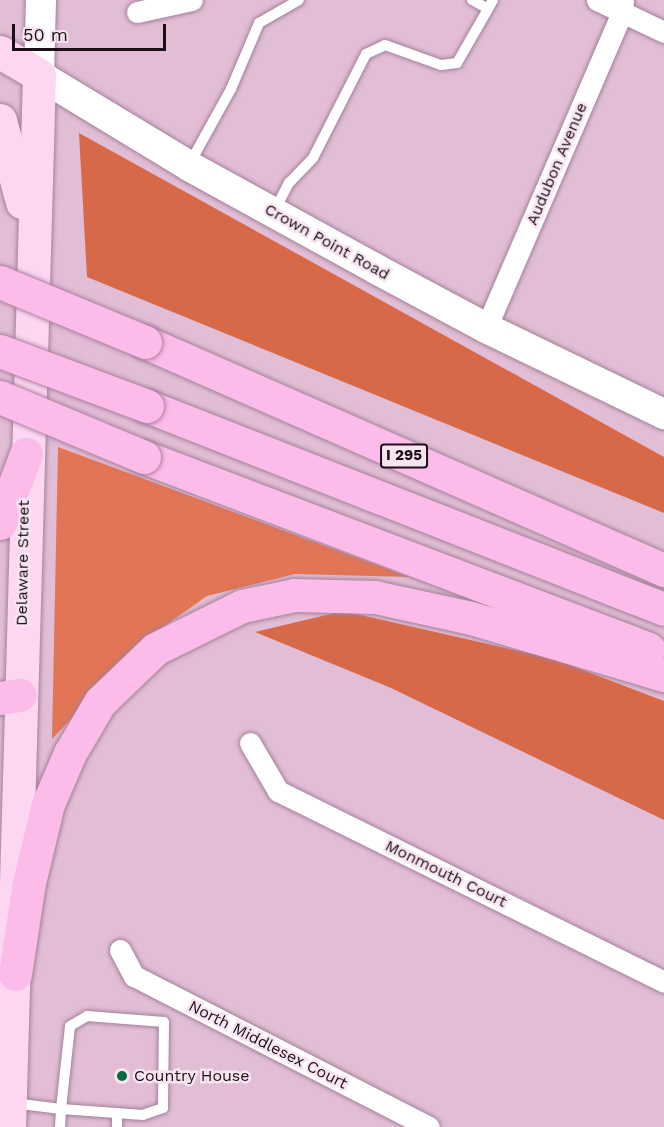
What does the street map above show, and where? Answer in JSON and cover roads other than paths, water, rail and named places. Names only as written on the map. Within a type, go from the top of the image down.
[{"type":"highway","name":"I 295","points":[[0,282],[145,342],[664,570]]},
{"type":"highway","points":[[0,351],[147,406],[664,609]]},
{"type":"highway","points":[[0,397],[144,457],[664,654]]},
{"type":"highway","points":[[0,523],[26,454]]},
{"type":"highway","points":[[15,974],[28,883],[48,804],[70,753],[100,702],[155,649],[242,606],[294,595],[375,597],[471,618],[664,675]]},
{"type":"main road","name":"Delaware Street","points":[[9,1115],[15,974],[10,697],[26,454],[41,0]]},
{"type":"main road","name":"Crown Point Road","points":[[0,52],[189,166],[486,328],[664,414]]},
{"type":"main road","points":[[0,120],[32,244]]},
{"type":"street","points":[[137,12],[192,0]]},
{"type":"street","points":[[597,0],[623,6],[664,32]]},
{"type":"street","name":"Audubon Avenue","points":[[486,328],[623,6]]},
{"type":"street","name":"Monmouth Court","points":[[250,743],[278,791],[664,982]]},
{"type":"street","name":"North Middlesex Court","points":[[120,950],[134,976],[429,1127]]},
{"type":"lane","points":[[189,166],[231,89],[259,24],[299,0]]},
{"type":"lane","points":[[274,212],[289,183],[309,164],[366,54],[384,45],[441,65],[457,63],[490,4],[472,0]]},
{"type":"lane","points":[[9,1115],[61,1108],[143,1115],[163,1108],[164,1022],[87,1016],[70,1026],[61,1108],[60,1127]]},
{"type":"lane","points":[[117,1114],[117,1127]]},
{"type":"place","name":"Country House","points":[[122,1076]]}]
